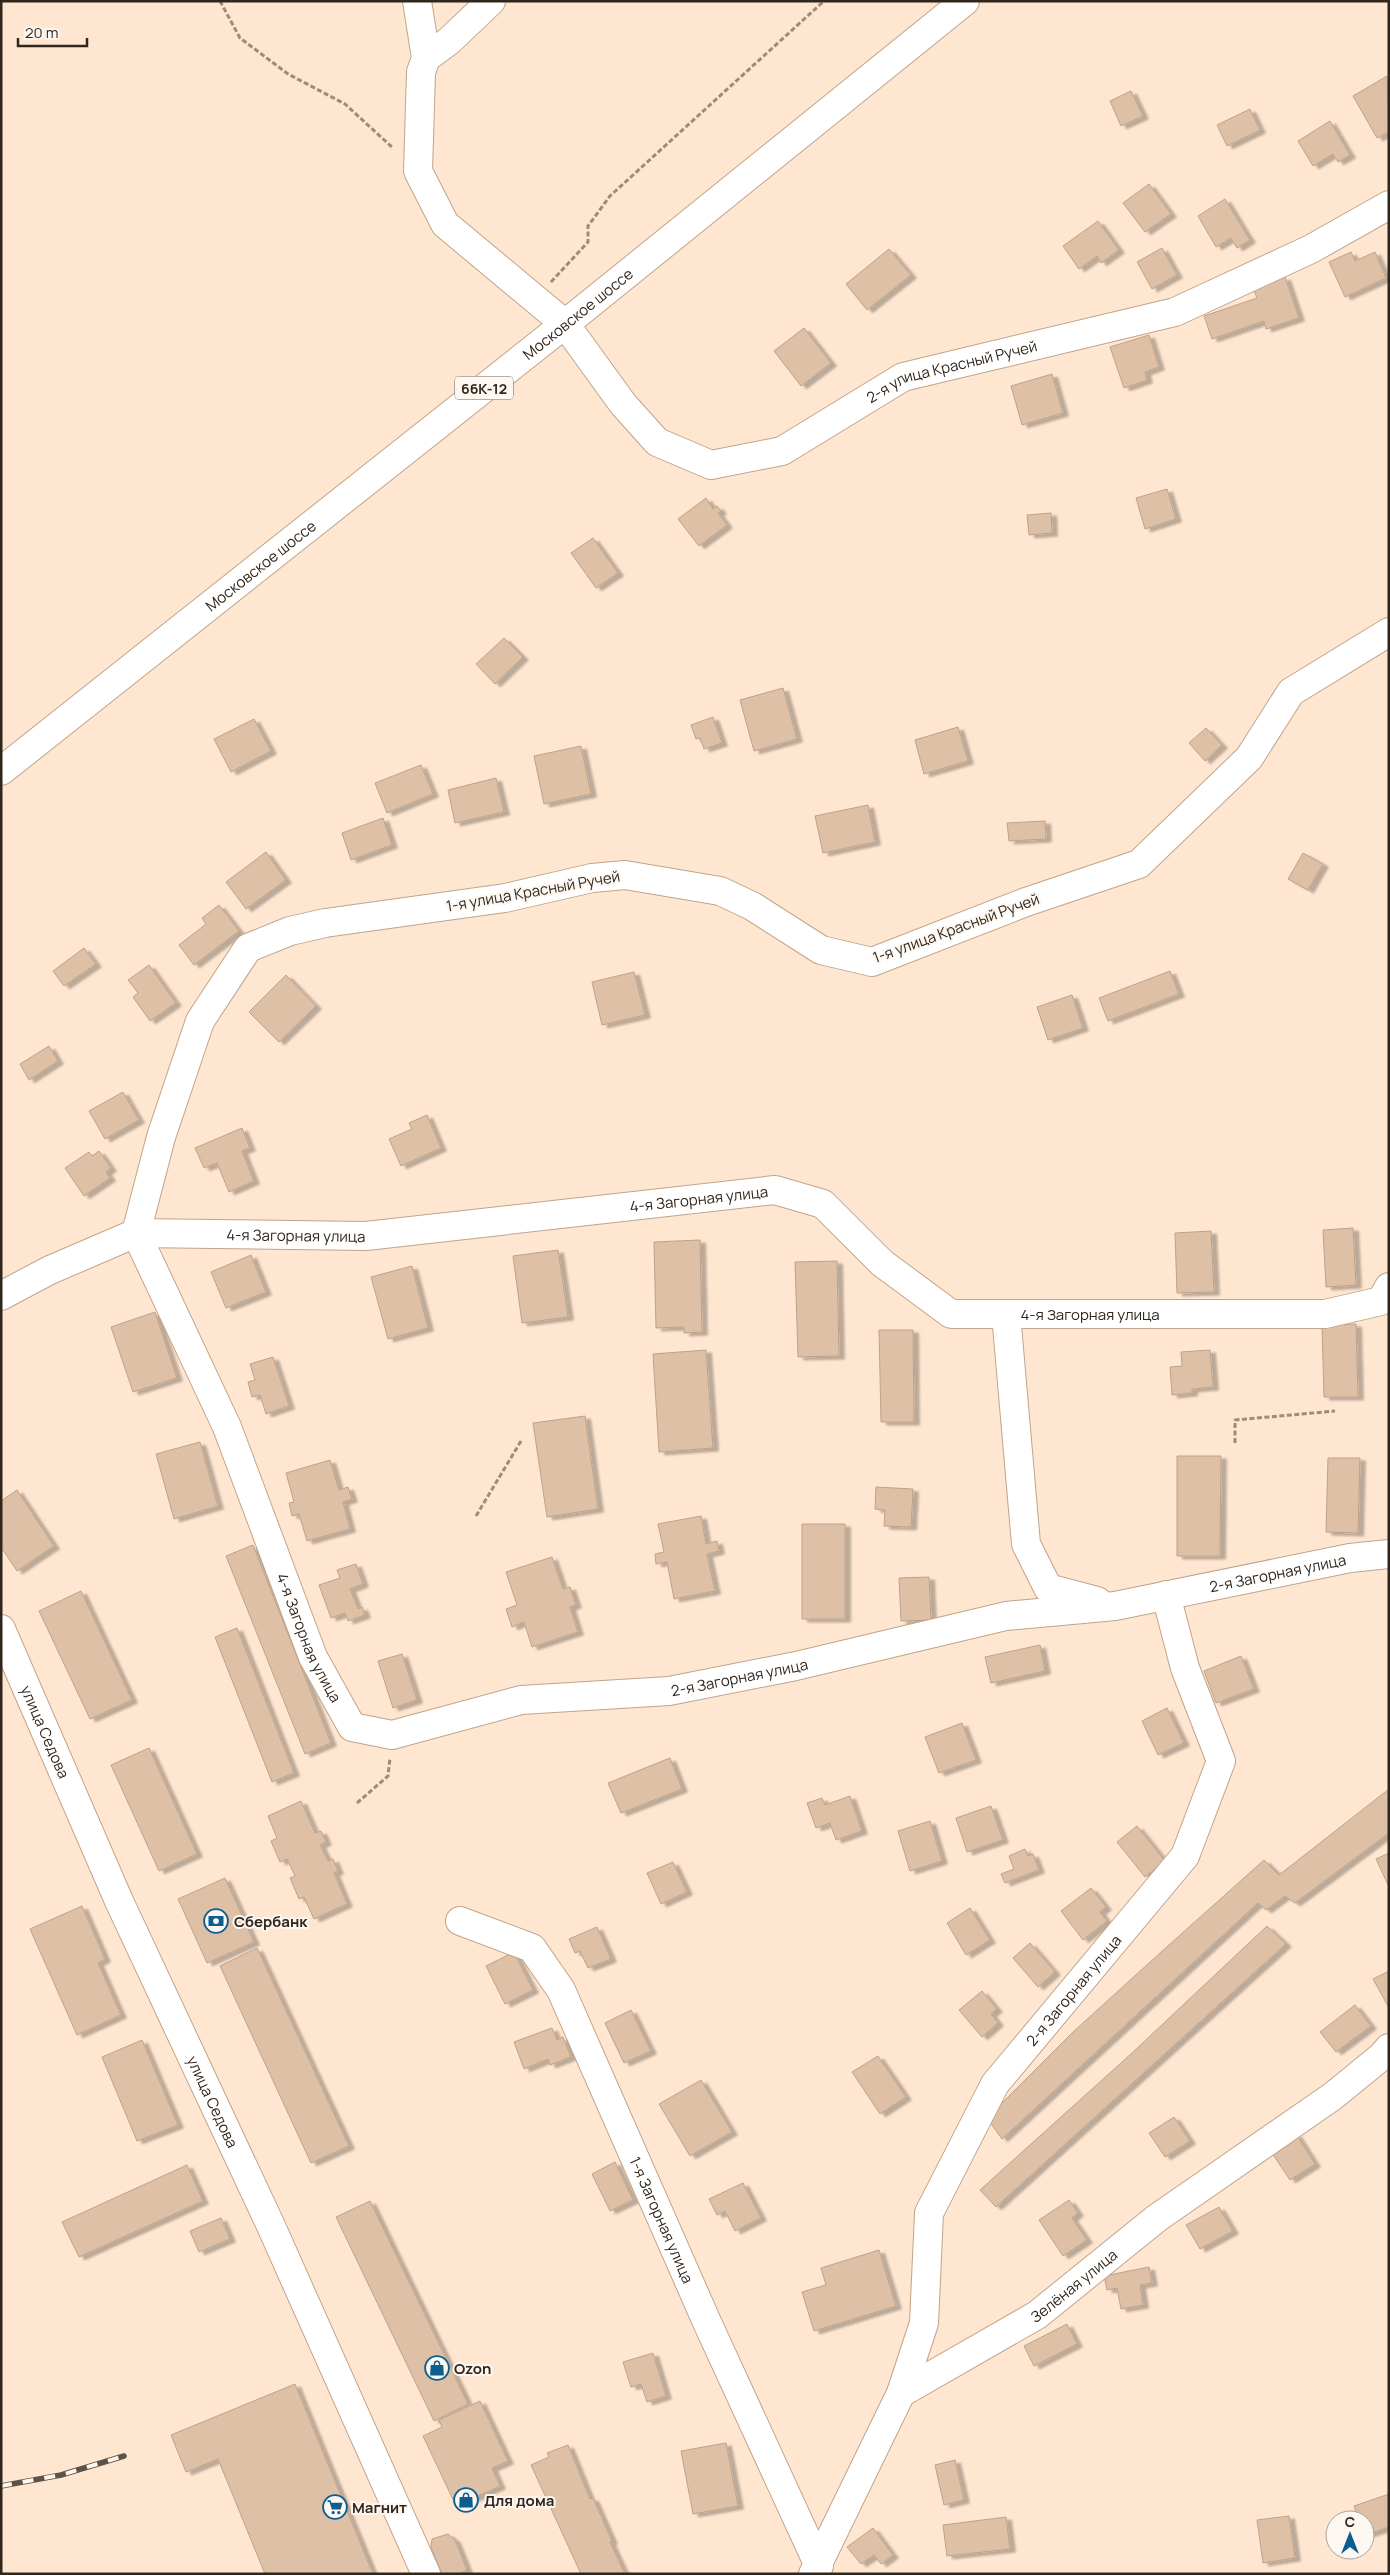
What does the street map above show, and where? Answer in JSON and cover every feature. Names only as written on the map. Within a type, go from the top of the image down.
[{"type":"street","points":[[417,1],[426,58],[422,72],[418,171]]},
{"type":"street","points":[[426,58],[449,41],[491,1]]},
{"type":"street","name":"Московское шоссе","points":[[1,771],[565,324],[965,1]]},
{"type":"street","name":"2-я улица Красный Ручей","points":[[418,171],[445,224],[565,324],[623,404],[657,442],[711,465],[782,451],[903,377],[1176,312],[1311,249],[1389,205]]},
{"type":"street","name":"1-я улица Красный Ручей","points":[[136,1233],[160,1137],[200,1022],[248,948],[290,931],[325,923],[505,898],[592,878],[625,875],[720,891],[752,906],[820,950],[872,962],[1026,902],[1139,864],[1249,758],[1291,692],[1389,632]]},
{"type":"street","name":"4-я Загорная улица","points":[[1,1296],[50,1270],[136,1233],[366,1236],[775,1190],[822,1204],[882,1263],[951,1314],[1325,1314],[1381,1301],[1389,1287]]},
{"type":"street","name":"4-я Загорная улица","points":[[136,1233],[227,1427],[313,1658],[352,1727],[392,1735]]},
{"type":"street","points":[[1006,1314],[1026,1544],[1048,1588],[1115,1606]]},
{"type":"street","name":"2-я Загорная улица","points":[[392,1735],[521,1700],[670,1691],[796,1666],[1006,1616],[1115,1606],[1350,1558],[1389,1554]]},
{"type":"street","name":"2-я Загорная улица","points":[[901,2393],[924,2323],[929,2213],[995,2084],[1185,1856],[1221,1761],[1185,1668],[1166,1595]]},
{"type":"street","name":"улица Седова","points":[[1,1629],[120,1900],[272,2226],[426,2574]]},
{"type":"street","name":"1-я Загорная улица","points":[[460,1921],[532,1948],[561,1990],[816,2570]]},
{"type":"street","name":"Зелёная улица","points":[[901,2393],[1037,2315],[1158,2218],[1333,2096],[1382,2056],[1389,2048]]},
{"type":"street","points":[[816,2570],[901,2393]]},
{"type":"path","points":[[220,1],[240,38],[288,74],[345,104],[418,171]]},
{"type":"path","points":[[535,299],[588,242],[588,226],[610,196],[824,1]]},
{"type":"path","points":[[1236,1443],[1235,1420],[1335,1411]]},
{"type":"path","points":[[476,1516],[521,1441]]},
{"type":"path","points":[[357,1803],[388,1776],[392,1735]]},
{"type":"building","points":[[1387,76],[1389,132],[1377,138],[1353,96]]},
{"type":"building","points":[[1131,91],[1143,116],[1121,126],[1110,101]]},
{"type":"building","points":[[1250,109],[1260,130],[1227,146],[1217,125]]},
{"type":"building","points":[[1330,121],[1350,155],[1338,162],[1333,154],[1313,166],[1298,141]]},
{"type":"building","points":[[1149,184],[1171,214],[1145,232],[1123,203]]},
{"type":"building","points":[[1225,199],[1250,240],[1237,248],[1231,238],[1216,247],[1198,216]]},
{"type":"building","points":[[1098,221],[1119,250],[1101,263],[1097,256],[1079,269],[1063,246]]},
{"type":"building","points":[[1162,248],[1177,275],[1152,289],[1137,262]]},
{"type":"building","points":[[889,249],[911,275],[867,310],[846,284]]},
{"type":"building","points":[[1351,252],[1355,261],[1375,252],[1386,278],[1345,297],[1329,262]]},
{"type":"building","points":[[1285,277],[1299,318],[1266,329],[1264,321],[1212,339],[1204,316],[1257,298],[1253,288]]},
{"type":"building","points":[[804,328],[831,363],[801,386],[774,351]]},
{"type":"building","points":[[1149,335],[1159,367],[1145,372],[1147,380],[1124,388],[1110,347]]},
{"type":"building","points":[[1052,374],[1063,413],[1022,425],[1011,386]]},
{"type":"building","points":[[1167,489],[1176,519],[1145,529],[1136,498]]},
{"type":"building","points":[[706,498],[713,509],[717,506],[721,511],[718,513],[727,525],[699,546],[678,519]]},
{"type":"building","points":[[1051,513],[1052,533],[1029,535],[1027,515]]},
{"type":"building","points":[[593,538],[618,573],[596,588],[571,553]]},
{"type":"building","points":[[504,638],[523,657],[495,684],[476,664]]},
{"type":"building","points":[[783,688],[797,739],[754,751],[740,700]]},
{"type":"building","points":[[713,717],[722,743],[704,749],[700,738],[696,739],[691,725]]},
{"type":"building","points":[[254,719],[271,751],[231,772],[214,739]]},
{"type":"building","points":[[958,727],[968,761],[924,774],[915,740]]},
{"type":"building","points":[[1206,728],[1222,745],[1205,761],[1189,743]]},
{"type":"building","points":[[581,746],[591,794],[544,804],[534,756]]},
{"type":"building","points":[[421,765],[433,794],[387,813],[375,783]]},
{"type":"building","points":[[496,778],[504,812],[455,823],[448,790]]},
{"type":"building","points":[[868,805],[875,842],[823,853],[815,816]]},
{"type":"building","points":[[383,818],[392,845],[351,860],[342,833]]},
{"type":"building","points":[[1045,821],[1046,839],[1009,841],[1007,823]]},
{"type":"building","points":[[266,852],[286,880],[246,909],[226,882]]},
{"type":"building","points":[[1303,853],[1323,864],[1308,890],[1288,879]]},
{"type":"building","points":[[219,905],[239,931],[194,965],[179,945],[206,924],[202,918]]},
{"type":"building","points":[[84,948],[96,964],[64,986],[53,971]]},
{"type":"building","points":[[149,965],[176,1003],[150,1021],[133,997],[138,993],[128,980]]},
{"type":"building","points":[[1170,971],[1179,994],[1108,1021],[1099,998]]},
{"type":"building","points":[[634,972],[645,1015],[602,1025],[592,982]]},
{"type":"building","points":[[286,975],[316,1006],[279,1042],[249,1012]]},
{"type":"building","points":[[1072,995],[1083,1028],[1048,1040],[1037,1007]]},
{"type":"building","points":[[49,1046],[58,1061],[29,1080],[20,1064]]},
{"type":"building","points":[[123,1092],[139,1120],[105,1139],[89,1111]]},
{"type":"building","points":[[427,1115],[441,1148],[401,1166],[389,1139],[412,1129],[409,1123]]},
{"type":"building","points":[[242,1128],[250,1148],[242,1151],[254,1181],[229,1192],[217,1163],[204,1168],[195,1148]]},
{"type":"building","points":[[99,1151],[111,1168],[106,1172],[110,1178],[84,1196],[65,1168],[89,1152],[92,1156]]},
{"type":"building","points":[[1353,1228],[1356,1285],[1326,1287],[1323,1230]]},
{"type":"building","points":[[1211,1231],[1214,1292],[1177,1293],[1175,1233]]},
{"type":"building","points":[[700,1240],[702,1332],[684,1333],[684,1327],[656,1328],[654,1242]]},
{"type":"building","points":[[558,1250],[568,1317],[522,1323],[513,1256]]},
{"type":"building","points":[[251,1255],[266,1292],[226,1308],[211,1272]]},
{"type":"building","points":[[837,1261],[839,1356],[798,1357],[795,1262]]},
{"type":"building","points":[[412,1266],[428,1328],[388,1339],[371,1277]]},
{"type":"building","points":[[155,1312],[177,1378],[133,1392],[111,1327]]},
{"type":"building","points":[[1356,1324],[1358,1397],[1324,1397],[1322,1325]]},
{"type":"building","points":[[879,1330],[913,1330],[914,1422],[881,1422]]},
{"type":"building","points":[[706,1350],[713,1448],[659,1452],[653,1354]]},
{"type":"building","points":[[1210,1350],[1213,1387],[1192,1389],[1192,1393],[1172,1395],[1170,1367],[1182,1366],[1181,1352]]},
{"type":"building","points":[[273,1357],[289,1406],[266,1414],[260,1395],[252,1397],[248,1382],[255,1380],[250,1364]]},
{"type":"building","points":[[585,1416],[598,1509],[547,1517],[533,1423]]},
{"type":"building","points":[[200,1442],[218,1506],[174,1519],[156,1454]]},
{"type":"building","points":[[1177,1456],[1221,1456],[1220,1556],[1177,1556]]},
{"type":"building","points":[[1328,1458],[1360,1458],[1358,1533],[1326,1532]]},
{"type":"building","points":[[330,1460],[339,1490],[348,1487],[352,1499],[343,1502],[350,1529],[307,1541],[299,1514],[292,1516],[289,1503],[294,1502],[286,1473]]},
{"type":"building","points":[[876,1487],[913,1489],[911,1527],[884,1526],[885,1510],[875,1509]]},
{"type":"building","points":[[17,1490],[54,1546],[17,1571],[1,1547],[1,1501]]},
{"type":"building","points":[[701,1516],[706,1544],[717,1541],[719,1551],[707,1554],[715,1591],[674,1599],[667,1562],[656,1564],[655,1554],[664,1552],[658,1524]]},
{"type":"building","points":[[802,1524],[845,1524],[845,1619],[802,1619]]},
{"type":"building","points":[[253,1545],[331,1743],[305,1754],[226,1556]]},
{"type":"building","points":[[552,1557],[563,1589],[570,1587],[576,1605],[570,1607],[578,1632],[532,1647],[524,1622],[512,1627],[506,1609],[517,1605],[506,1572]]},
{"type":"building","points":[[356,1564],[363,1584],[350,1589],[358,1609],[362,1607],[365,1615],[348,1621],[345,1613],[331,1618],[319,1585],[340,1578],[337,1570]]},
{"type":"building","points":[[929,1577],[931,1620],[901,1621],[899,1578]]},
{"type":"building","points":[[81,1591],[132,1700],[90,1719],[39,1611]]},
{"type":"building","points":[[237,1628],[294,1773],[272,1782],[215,1637]]},
{"type":"building","points":[[1040,1645],[1045,1671],[991,1683],[985,1657]]},
{"type":"building","points":[[402,1654],[417,1700],[393,1708],[378,1661]]},
{"type":"building","points":[[1241,1656],[1254,1689],[1216,1703],[1204,1671]]},
{"type":"building","points":[[1167,1708],[1184,1743],[1158,1755],[1142,1721]]},
{"type":"building","points":[[962,1723],[976,1760],[939,1773],[925,1737]]},
{"type":"building","points":[[149,1748],[197,1854],[159,1871],[111,1765]]},
{"type":"building","points":[[670,1758],[682,1789],[621,1813],[608,1783]]},
{"type":"building","points":[[1389,1789],[1389,1833],[1295,1903],[1285,1896],[1266,1910],[1258,1903],[1002,2139],[987,2118],[1073,2032],[1160,1953],[1264,1860],[1279,1875]]},
{"type":"building","points":[[850,1796],[862,1831],[836,1840],[830,1823],[816,1828],[807,1803],[822,1798],[825,1805]]},
{"type":"building","points":[[301,1801],[315,1833],[321,1831],[326,1842],[320,1845],[328,1861],[333,1859],[338,1871],[334,1873],[347,1904],[314,1919],[304,1897],[299,1899],[290,1878],[295,1876],[287,1859],[280,1862],[271,1841],[277,1838],[268,1816]]},
{"type":"building","points":[[991,1806],[1003,1840],[967,1852],[956,1818]]},
{"type":"building","points":[[930,1821],[942,1861],[910,1871],[898,1831]]},
{"type":"building","points":[[1137,1826],[1165,1861],[1145,1877],[1117,1842]]},
{"type":"building","points":[[1025,1849],[1028,1856],[1033,1854],[1039,1870],[1005,1883],[1001,1874],[1014,1869],[1009,1856]]},
{"type":"building","points":[[1389,1853],[1389,1887],[1376,1859]]},
{"type":"building","points":[[673,1862],[687,1892],[661,1904],[647,1873]]},
{"type":"building","name":"Сбербанк","points":[[225,1878],[254,1942],[207,1963],[178,1899]]},
{"type":"building","points":[[1091,1888],[1106,1907],[1100,1912],[1107,1921],[1083,1940],[1061,1911]]},
{"type":"building","points":[[82,1906],[105,1959],[98,1963],[121,2015],[77,2035],[30,1929]]},
{"type":"building","points":[[970,1908],[990,1940],[966,1955],[947,1923]]},
{"type":"building","points":[[1267,1926],[1286,1944],[996,2207],[980,2190],[1132,2053]]},
{"type":"building","points":[[597,1927],[611,1959],[588,1968],[580,1951],[575,1953],[569,1939]]},
{"type":"building","points":[[1030,1943],[1055,1972],[1038,1987],[1013,1958]]},
{"type":"building","points":[[257,1948],[349,2146],[311,2163],[220,1966]]},
{"type":"building","points":[[514,1952],[533,1990],[505,2004],[486,1966]]},
{"type":"building","points":[[1389,1971],[1389,2008],[1373,1979]]},
{"type":"building","points":[[982,1991],[997,2009],[991,2014],[998,2023],[982,2037],[959,2010]]},
{"type":"building","points":[[1355,2005],[1371,2026],[1336,2052],[1320,2032]]},
{"type":"building","points":[[631,2010],[651,2051],[624,2063],[605,2023]]},
{"type":"building","points":[[552,2028],[557,2040],[563,2037],[571,2057],[550,2065],[548,2059],[524,2069],[514,2042]]},
{"type":"building","points":[[142,2040],[178,2125],[137,2141],[102,2057]]},
{"type":"building","points":[[878,2056],[906,2097],[880,2114],[852,2072]]},
{"type":"building","points":[[701,2080],[732,2132],[690,2156],[659,2104]]},
{"type":"building","points":[[1174,2117],[1190,2141],[1165,2157],[1149,2133]]},
{"type":"building","points":[[1296,2134],[1315,2164],[1290,2180],[1270,2150]]},
{"type":"building","points":[[615,2162],[633,2200],[610,2211],[592,2174]]},
{"type":"building","points":[[187,2165],[203,2201],[79,2257],[62,2222]]},
{"type":"building","points":[[743,2183],[761,2218],[735,2231],[725,2211],[717,2215],[709,2199]]},
{"type":"building","points":[[1069,2200],[1078,2213],[1072,2218],[1087,2240],[1063,2256],[1039,2220]]},
{"type":"building","points":[[370,2201],[468,2404],[434,2421],[336,2217]]},
{"type":"building","points":[[1219,2207],[1233,2231],[1200,2249],[1186,2225]]},
{"type":"building","points":[[221,2218],[230,2239],[199,2252],[190,2231]]},
{"type":"building","points":[[879,2250],[896,2306],[814,2331],[802,2292],[826,2285],[821,2268]]},
{"type":"building","points":[[1149,2267],[1152,2283],[1140,2285],[1143,2305],[1121,2309],[1117,2288],[1107,2290],[1104,2276]]},
{"type":"building","points":[[1067,2324],[1077,2344],[1034,2366],[1024,2346]]},
{"type":"building","points":[[653,2353],[666,2396],[647,2402],[641,2384],[631,2387],[623,2362]]},
{"type":"building","points":[[295,2384],[373,2574],[265,2574],[218,2459],[186,2472],[171,2435]]},
{"type":"building","points":[[480,2401],[508,2461],[492,2468],[500,2486],[456,2506],[423,2436],[442,2427],[439,2420]]},
{"type":"building","points":[[726,2443],[738,2506],[693,2514],[681,2451]]},
{"type":"building","points":[[568,2445],[590,2499],[593,2498],[612,2541],[610,2542],[624,2572],[627,2571],[628,2574],[581,2574],[531,2465],[549,2457],[547,2453]]},
{"type":"building","points":[[955,2460],[964,2500],[944,2505],[935,2465]]},
{"type":"building","points":[[1389,2494],[1389,2527],[1375,2532],[1375,2510],[1355,2510],[1354,2506]]},
{"type":"building","points":[[1289,2516],[1295,2558],[1263,2563],[1257,2520]]},
{"type":"building","points":[[1006,2517],[1010,2549],[947,2556],[943,2525]]},
{"type":"building","points":[[873,2528],[893,2555],[881,2564],[874,2555],[861,2564],[847,2547]]},
{"type":"building","points":[[448,2534],[455,2540],[467,2570],[458,2574],[442,2574],[431,2547],[432,2539]]},
{"type":"railway","points":[[1,2486],[61,2475],[124,2456]]},
{"type":"place","name":"Сбербанк","points":[[216,1921]]},
{"type":"place","name":"Ozon","points":[[437,2368]]},
{"type":"place","name":"Для дома","points":[[466,2500]]},
{"type":"place","name":"Магнит","points":[[335,2507]]}]
